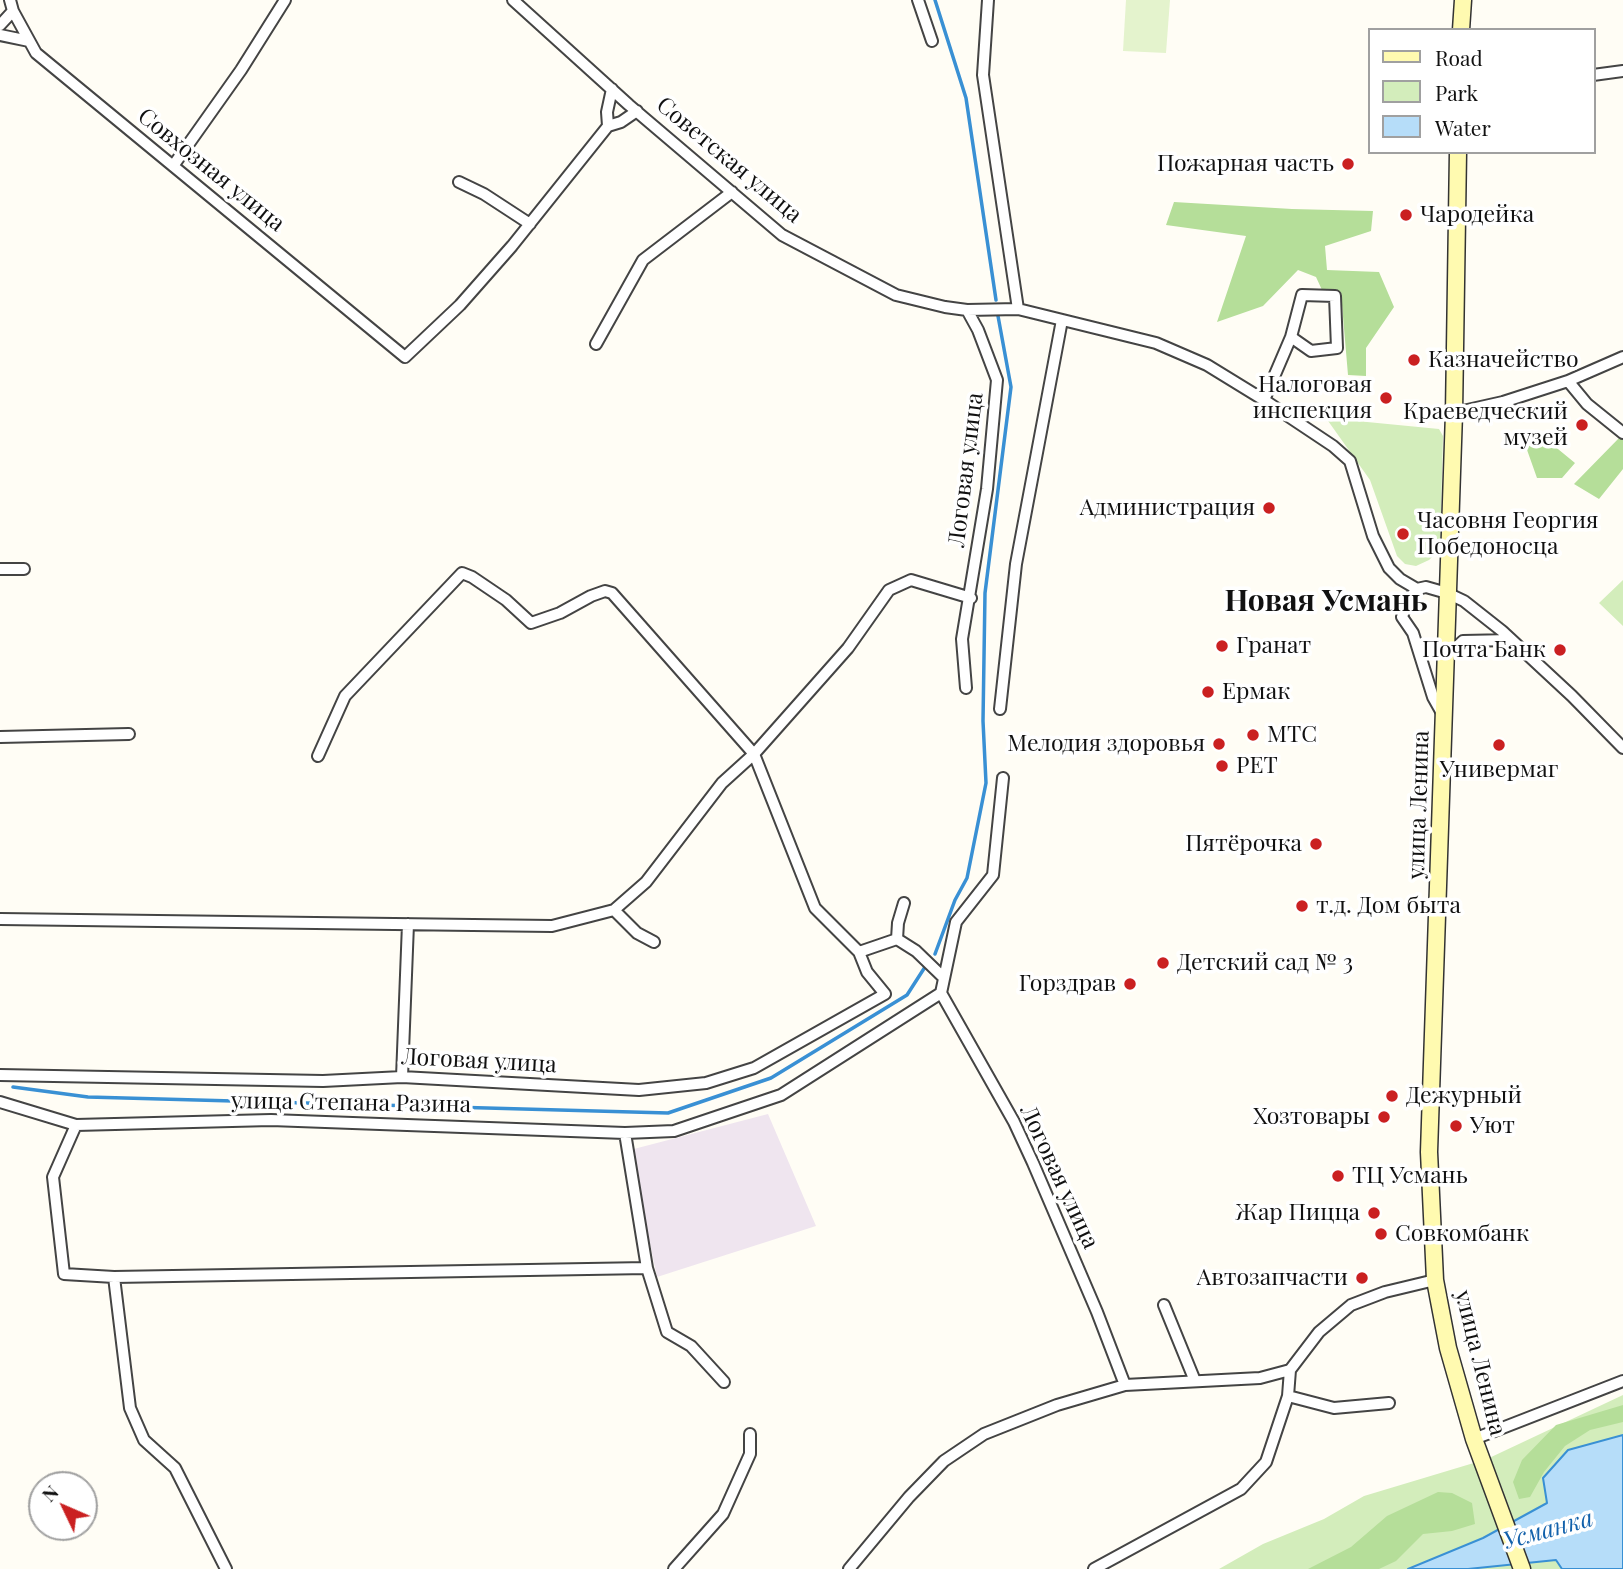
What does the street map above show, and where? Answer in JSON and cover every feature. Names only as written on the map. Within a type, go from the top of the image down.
[{"type":"main road","points":[[1461,28],[1463,0]]},
{"type":"main road","name":"улица Ленина","points":[[1458,154],[1454,413],[1429,1152],[1435,1280],[1448,1348],[1477,1446],[1522,1569]]},
{"type":"street","points":[[173,166],[241,70],[285,0]]},
{"type":"street","name":"Советская улица","points":[[513,0],[782,235],[896,295],[967,310],[1018,309],[1156,343],[1207,365],[1264,400],[1333,446],[1350,461],[1373,536],[1389,568],[1400,579],[1417,589],[1426,587],[1447,593]]},
{"type":"street","points":[[918,0],[932,41]]},
{"type":"street","points":[[988,0],[983,75],[1018,309]]},
{"type":"street","points":[[0,25],[11,6]]},
{"type":"street","name":"Совхозная улица","points":[[11,6],[36,54],[405,357],[460,304],[530,224]]},
{"type":"street","points":[[0,35],[29,41]]},
{"type":"street","points":[[1595,75],[1623,71]]},
{"type":"street","points":[[608,126],[607,112],[612,89]]},
{"type":"street","points":[[459,182],[484,194],[530,224],[608,126],[621,122],[637,111]]},
{"type":"street","points":[[596,344],[643,260],[732,192]]},
{"type":"street","points":[[1264,400],[1291,337],[1302,295],[1335,296],[1337,348],[1311,351],[1291,337]]},
{"type":"street","name":"Логовая улица","points":[[966,688],[962,639],[971,598],[987,489],[997,380],[978,330],[967,310]]},
{"type":"street","points":[[1000,709],[1016,564],[1062,320]]},
{"type":"street","points":[[1454,413],[1503,402],[1569,381],[1623,357]]},
{"type":"street","points":[[1569,381],[1587,404],[1623,433]]},
{"type":"street","points":[[0,569],[23,569]]},
{"type":"street","name":"Логовая улица","points":[[0,1075],[323,1081],[402,1077],[639,1090],[706,1083],[754,1068],[885,994],[867,972],[859,952],[816,908],[754,754],[612,593],[605,591],[591,596],[531,623],[506,600],[462,573],[345,696],[318,756]]},
{"type":"street","points":[[0,919],[552,926],[614,910],[646,882],[722,783],[754,754],[848,648],[889,590],[911,580],[971,598]]},
{"type":"street","points":[[1417,589],[1407,602],[1402,617],[1413,633],[1433,697],[1444,717]]},
{"type":"street","points":[[1447,593],[1464,601],[1511,640],[1623,748]]},
{"type":"street","points":[[1446,657],[1463,641],[1511,640]]},
{"type":"street","points":[[0,737],[129,734]]},
{"type":"street","points":[[941,993],[956,922],[992,875],[1003,778]]},
{"type":"street","points":[[897,939],[904,903]]},
{"type":"street","points":[[614,910],[637,933],[654,942]]},
{"type":"street","points":[[402,1077],[408,924]]},
{"type":"street","points":[[859,952],[897,939]]},
{"type":"street","points":[[897,939],[916,951],[944,978]]},
{"type":"street","name":"Логовая улица","points":[[941,993],[1014,1122],[1097,1312],[1125,1385]]},
{"type":"street","name":"улица Степана Разина","points":[[0,1102],[76,1125],[271,1120],[625,1133],[674,1131],[781,1095],[941,993]]},
{"type":"street","points":[[76,1125],[54,1177],[64,1274],[114,1277],[647,1268]]},
{"type":"street","points":[[625,1133],[647,1268],[667,1332],[691,1346],[724,1382]]},
{"type":"street","points":[[114,1277],[130,1408],[144,1440],[175,1468],[226,1569]]},
{"type":"street","points":[[1094,1569],[1241,1489],[1266,1462],[1288,1396],[1290,1370],[1319,1332],[1351,1305],[1385,1292],[1435,1280]]},
{"type":"street","points":[[1164,1306],[1195,1381]]},
{"type":"street","points":[[849,1569],[909,1497],[944,1461],[984,1434],[1056,1405],[1125,1385],[1260,1378],[1290,1370]]},
{"type":"street","points":[[1477,1446],[1623,1381]]},
{"type":"street","points":[[1288,1396],[1334,1408],[1389,1403]]},
{"type":"street","points":[[674,1569],[723,1514],[750,1454],[750,1434]]},
{"type":"shaded area","points":[[768,1114],[816,1226],[657,1277],[630,1150]]},
{"type":"green space","points":[[1126,0],[1170,0],[1166,53],[1123,51]]},
{"type":"green space","points":[[1174,202],[1373,211],[1371,231],[1325,246],[1327,270],[1379,272],[1394,307],[1366,348],[1366,376],[1348,375],[1341,293],[1322,290],[1316,277],[1298,270],[1263,306],[1217,322],[1246,236],[1166,225]]},
{"type":"green space","points":[[1326,418],[1439,429],[1443,436],[1440,549],[1429,560],[1416,566],[1405,564],[1397,556],[1370,480]]},
{"type":"green space","points":[[1620,437],[1623,440],[1623,469],[1599,499],[1574,484]]},
{"type":"green space","points":[[1547,440],[1575,463],[1562,478],[1537,478],[1526,447]]},
{"type":"green space","points":[[1623,580],[1623,626],[1599,603]]},
{"type":"green space","points":[[1623,1395],[1623,1569],[1219,1569],[1263,1544],[1324,1519],[1364,1496],[1487,1459]]},
{"type":"green space","points":[[1623,1405],[1623,1422],[1590,1430],[1565,1446],[1544,1472],[1530,1497],[1519,1499],[1513,1482],[1522,1460],[1556,1425]]},
{"type":"green space","points":[[1438,1492],[1452,1493],[1472,1503],[1475,1524],[1452,1531],[1423,1534],[1396,1561],[1379,1569],[1308,1569],[1351,1547],[1387,1516]]},
{"type":"water","name":"Усманка","points":[[1623,1435],[1623,1569],[1562,1569],[1556,1560],[1468,1569],[1408,1569],[1483,1538],[1547,1503],[1543,1478],[1568,1450]]},
{"type":"waterway","points":[[935,0],[966,98],[996,300]]},
{"type":"waterway","points":[[935,954],[955,900],[967,878],[986,783],[983,721],[985,593],[1011,387],[998,316]]},
{"type":"waterway","points":[[13,1087],[88,1097],[668,1113],[771,1078],[907,995],[925,967]]},
{"type":"place","name":"Пожарная часть","points":[[1348,164]]},
{"type":"place","name":"Чародейка","points":[[1406,215]]},
{"type":"place","name":"Казначейство","points":[[1414,360]]},
{"type":"place","name":"Налоговая инспекция","points":[[1386,398]]},
{"type":"place","name":"Краеведческий музей","points":[[1582,425]]},
{"type":"place","name":"Администрация","points":[[1269,508]]},
{"type":"place","name":"Часовня Георгия Победоносца","points":[[1403,534]]},
{"type":"place","name":"Гранат","points":[[1222,646]]},
{"type":"place","name":"Почта Банк","points":[[1560,650]]},
{"type":"place","name":"Ермак","points":[[1208,692]]},
{"type":"place","name":"МТС","points":[[1253,735]]},
{"type":"place","name":"Мелодия здоровья","points":[[1219,744]]},
{"type":"place","name":"Универмаг","points":[[1499,745]]},
{"type":"place","name":"РЕТ","points":[[1222,766]]},
{"type":"place","name":"Пятёрочка","points":[[1316,844]]},
{"type":"place","name":"т.д. Дом быта","points":[[1302,906]]},
{"type":"place","name":"Детский сад № 3","points":[[1163,963]]},
{"type":"place","name":"Горздрав","points":[[1130,984]]},
{"type":"place","name":"Дежурный","points":[[1392,1096]]},
{"type":"place","name":"Хозтовары","points":[[1384,1117]]},
{"type":"place","name":"Уют","points":[[1456,1126]]},
{"type":"place","name":"ТЦ Усмань","points":[[1338,1176]]},
{"type":"place","name":"Жар Пицца","points":[[1374,1213]]},
{"type":"place","name":"Совкомбанк","points":[[1381,1234]]},
{"type":"place","name":"Автозапчасти","points":[[1362,1278]]},
{"type":"district","name":"Новая Усмань","points":[[1326,602]]}]
